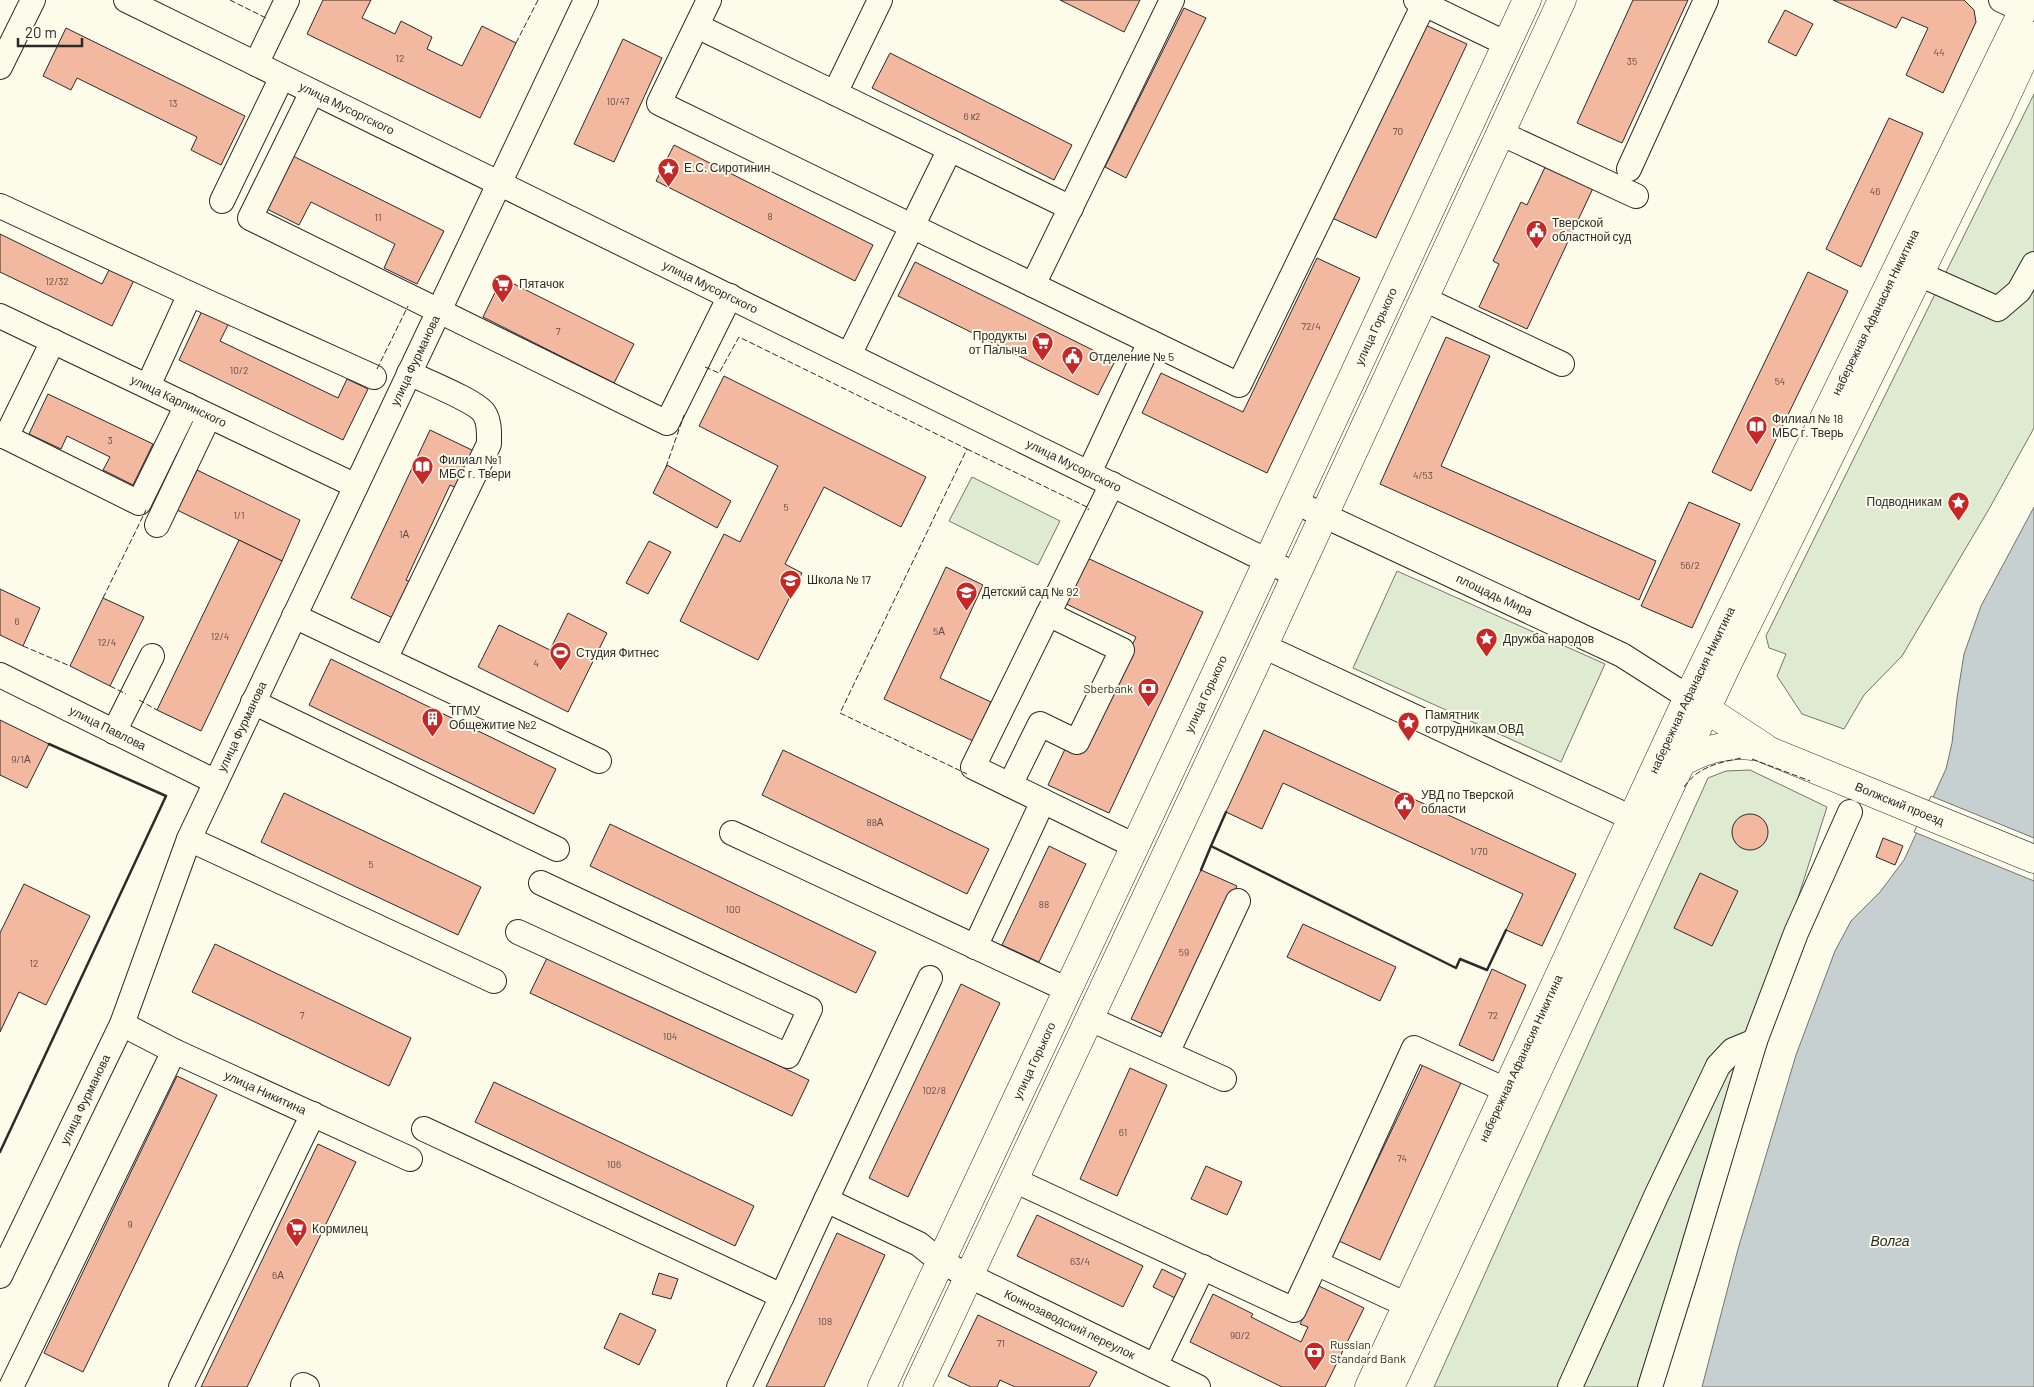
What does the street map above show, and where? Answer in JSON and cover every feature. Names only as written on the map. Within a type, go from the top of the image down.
[{"type":"main road","name":"улица Горького","points":[[882,1387],[1268,561],[1527,0]]},
{"type":"main road","points":[[917,1387],[1562,0]]},
{"type":"main road","name":"набережная Афанасия Никитина","points":[[1390,1387],[1641,823],[1644,793],[1697,703],[2021,6]]},
{"type":"main road","name":"набережная Афанасия Никитина","points":[[1369,1387],[1506,1090],[1641,823],[1681,762],[1697,703],[1725,669],[2034,36]]},
{"type":"main road","name":"Волжский проезд","points":[[1725,669],[1728,692],[1736,712],[1742,722],[1766,748]]},
{"type":"main road","name":"Волжский проезд","points":[[1697,703],[1766,748],[2034,860]]},
{"type":"main road","name":"Волжский проезд","points":[[1644,793],[1656,780],[1681,762],[1702,752],[1719,747],[1742,745],[1766,748]]},
{"type":"street","points":[[0,67],[33,0]]},
{"type":"street","name":"улица Мусоргского","points":[[126,0],[163,8],[256,64],[1296,575]]},
{"type":"street","points":[[256,64],[287,0]]},
{"type":"street","name":"улица Фурманова","points":[[0,1276],[122,1024],[189,838],[586,0]]},
{"type":"street","points":[[709,0],[659,103],[1239,385],[1420,2],[1507,44]]},
{"type":"street","points":[[835,93],[880,0]]},
{"type":"street","points":[[1033,285],[1172,0]]},
{"type":"street","points":[[1629,169],[1706,0]]},
{"type":"street","points":[[697,26],[1071,208]]},
{"type":"street","points":[[222,201],[282,77]]},
{"type":"street","points":[[312,92],[250,218],[667,423],[730,296]]},
{"type":"street","points":[[1500,133],[1636,196]]},
{"type":"street","points":[[849,355],[950,149]]},
{"type":"street","points":[[0,206],[374,377]]},
{"type":"street","points":[[1919,274],[1998,309],[2020,291],[2034,264]]},
{"type":"street","points":[[148,386],[190,294]]},
{"type":"street","points":[[1424,299],[1562,364]]},
{"type":"street","name":"улица Карпинского","points":[[0,316],[356,486]]},
{"type":"street","points":[[53,341],[3,436],[139,503],[186,405]]},
{"type":"street","points":[[1089,473],[1150,342]]},
{"type":"street","points":[[386,660],[489,444],[489,425],[484,413],[472,404],[409,373]]},
{"type":"street","points":[[157,525],[209,416]]},
{"type":"street","points":[[1112,484],[974,767],[1135,846]]},
{"type":"street","name":"площадь Мира","points":[[1295,502],[1622,655],[1697,703]]},
{"type":"street","points":[[1010,785],[1040,724],[1077,742],[1122,650],[1048,614]]},
{"type":"street","points":[[294,616],[599,761]]},
{"type":"street","points":[[1263,646],[1641,823]]},
{"type":"street","points":[[114,732],[152,656]]},
{"type":"street","name":"улица Павлова","points":[[0,675],[216,782]]},
{"type":"street","points":[[253,702],[557,849]]},
{"type":"street","points":[[976,947],[1043,801]]},
{"type":"street","points":[[1650,1387],[1755,1041],[1796,933],[1850,812]]},
{"type":"street","points":[[732,833],[1068,990]]},
{"type":"street","points":[[189,838],[494,981]]},
{"type":"street","points":[[518,932],[788,1056],[810,1009],[541,882]]},
{"type":"street","points":[[1167,1053],[1238,901]]},
{"type":"street","points":[[739,1387],[930,978]]},
{"type":"street","points":[[1090,1018],[1224,1079]]},
{"type":"street","name":"улица Никитина","points":[[122,1024],[174,1051],[410,1159]]},
{"type":"street","points":[[1570,1387],[1657,1194],[1718,1066],[1733,1050],[1755,1041]]},
{"type":"street","points":[[1014,1180],[1294,1310],[1414,1048],[1506,1090]]},
{"type":"street","points":[[11,1387],[174,1051]]},
{"type":"street","points":[[181,1387],[313,1114]]},
{"type":"street","points":[[424,1129],[782,1296]]},
{"type":"street","name":"Коннозаводский переулок","points":[[826,1200],[919,1244],[941,1262],[1198,1387]]},
{"type":"street","points":[[1316,1263],[1407,1305]]},
{"type":"street","points":[[1155,1366],[1203,1267]]},
{"type":"green space","points":[[2034,94],[2034,428],[1989,509],[1902,656],[1864,695],[1844,729],[1802,714],[1777,676],[1786,654],[1769,648],[1766,636]]},
{"type":"green space","points":[[972,477],[1060,521],[1038,565],[949,521]]},
{"type":"green space","points":[[1397,571],[1605,664],[1561,762],[1353,668]]},
{"type":"green space","points":[[1750,770],[1827,807],[1642,1387],[1434,1387],[1708,778],[1726,771]]},
{"type":"water","name":"Волга","points":[[2034,507],[2034,1387],[1702,1387],[1738,1249],[1796,1055],[1835,951],[1851,921],[1880,892],[1904,860],[1946,769],[1952,743],[1964,654],[1981,606]]},
{"type":"pier","points":[[1931,796],[2034,838],[2034,881],[1914,832]]},
{"type":"building","points":[[323,0],[371,0],[362,18],[395,34],[401,21],[432,37],[427,49],[462,66],[482,26],[516,43],[480,118],[307,34]]},
{"type":"building","points":[[1060,0],[1140,0],[1124,32]]},
{"type":"building","points":[[1633,0],[1688,0],[1622,143],[1577,123]]},
{"type":"building","points":[[1833,0],[1964,0],[1974,10],[1976,22],[1943,93],[1906,75],[1928,28],[1902,17],[1896,28]]},
{"type":"building","points":[[1184,8],[1206,18],[1126,178],[1105,167]]},
{"type":"building","points":[[1785,10],[1813,24],[1796,56],[1768,42]]},
{"type":"building","points":[[1421,23],[1467,44],[1376,238],[1330,217]]},
{"type":"building","points":[[66,28],[245,116],[221,165],[191,150],[197,137],[77,78],[71,90],[43,76]]},
{"type":"building","points":[[623,39],[662,58],[614,162],[574,144]]},
{"type":"building","points":[[890,53],[1072,145],[1054,180],[872,88]]},
{"type":"building","points":[[1889,118],[1923,133],[1861,267],[1826,249]]},
{"type":"building","points":[[674,145],[873,245],[855,281],[656,181]]},
{"type":"building","points":[[293,156],[444,231],[417,284],[384,268],[395,244],[311,202],[299,225],[267,209]]},
{"type":"building","points":[[1548,161],[1595,184],[1527,329],[1479,307],[1499,264],[1493,261],[1521,202],[1527,205]]},
{"type":"building","points":[[0,234],[102,284],[111,266],[135,278],[112,326],[0,272]]},
{"type":"building","points":[[1317,258],[1360,278],[1267,473],[1142,413],[1161,373],[1243,412]]},
{"type":"building","points":[[915,262],[1115,361],[1098,395],[898,296]]},
{"type":"building","points":[[1808,272],[1848,291],[1751,491],[1712,472]]},
{"type":"building","points":[[502,278],[634,344],[614,383],[483,317]]},
{"type":"building","points":[[202,311],[229,323],[220,341],[338,398],[347,379],[368,389],[343,440],[179,360]]},
{"type":"building","points":[[1446,337],[1490,356],[1441,466],[1656,561],[1639,600],[1380,484]]},
{"type":"building","points":[[724,376],[926,477],[901,527],[824,487],[785,564],[802,573],[758,660],[680,621],[724,534],[740,542],[778,466],[699,426]]},
{"type":"building","points":[[48,394],[153,444],[133,485],[103,470],[110,457],[67,436],[61,449],[29,434]]},
{"type":"building","points":[[430,430],[474,451],[457,488],[450,485],[406,580],[413,583],[395,619],[351,598]]},
{"type":"building","points":[[667,465],[731,501],[717,528],[653,493]]},
{"type":"building","points":[[197,470],[300,520],[282,561],[177,510]]},
{"type":"building","points":[[1689,502],[1740,524],[1692,628],[1641,606]]},
{"type":"building","points":[[239,540],[282,561],[201,731],[157,710]]},
{"type":"building","points":[[649,541],[671,552],[648,594],[626,583]]},
{"type":"building","points":[[1081,555],[1203,612],[1109,813],[1048,785],[1066,747],[1081,754],[1136,637],[1060,601]]},
{"type":"building","points":[[946,567],[983,585],[940,678],[991,702],[973,741],[884,699]]},
{"type":"building","points":[[0,589],[40,608],[23,646],[0,635]]},
{"type":"building","points":[[103,598],[144,617],[110,686],[70,666]]},
{"type":"building","points":[[568,613],[607,633],[568,712],[478,667],[499,625],[550,650]]},
{"type":"building","name":"ТГМУ Общежитие №2","points":[[331,659],[556,769],[534,814],[309,705]]},
{"type":"building","points":[[0,720],[49,744],[27,788],[0,775]]},
{"type":"building","points":[[1264,730],[1576,874],[1542,946],[1506,930],[1523,894],[1283,783],[1262,829],[1226,812]]},
{"type":"building","points":[[783,750],[989,849],[967,894],[762,795]]},
{"type":"building","points":[[284,793],[481,887],[458,935],[261,842]]},
{"type":"building","points":[[1750,814],[1762,820],[1768,832],[1762,844],[1750,850],[1738,844],[1732,832],[1738,820]]},
{"type":"building","points":[[610,824],[876,952],[856,993],[590,866]]},
{"type":"building","points":[[1883,838],[1903,846],[1895,865],[1876,857]]},
{"type":"building","points":[[1049,846],[1086,864],[1039,962],[1002,945]]},
{"type":"building","points":[[1201,870],[1237,886],[1167,1035],[1131,1019]]},
{"type":"building","points":[[1700,873],[1738,891],[1712,946],[1674,928]]},
{"type":"building","points":[[24,884],[90,916],[46,1005],[19,992],[0,1032],[0,933]]},
{"type":"building","points":[[1303,924],[1396,967],[1380,1001],[1287,957]]},
{"type":"building","points":[[215,944],[411,1038],[389,1086],[192,992]]},
{"type":"building","points":[[548,956],[809,1080],[792,1116],[530,993]]},
{"type":"building","points":[[1492,969],[1526,985],[1493,1061],[1459,1045]]},
{"type":"building","points":[[961,984],[1000,1003],[908,1197],[869,1178]]},
{"type":"building","points":[[1426,1058],[1464,1076],[1380,1260],[1339,1241]]},
{"type":"building","points":[[1130,1068],[1167,1085],[1117,1196],[1080,1179]]},
{"type":"building","points":[[177,1076],[217,1095],[83,1372],[44,1353]]},
{"type":"building","points":[[494,1082],[754,1206],[735,1246],[475,1122]]},
{"type":"building","points":[[318,1144],[356,1162],[247,1387],[201,1387]]},
{"type":"building","points":[[1206,1166],[1242,1182],[1227,1215],[1191,1199]]},
{"type":"building","points":[[1037,1215],[1143,1266],[1123,1307],[1017,1256]]},
{"type":"building","points":[[837,1233],[885,1255],[824,1387],[766,1387]]},
{"type":"building","points":[[1162,1269],[1186,1281],[1177,1299],[1153,1287]]},
{"type":"building","points":[[659,1273],[678,1279],[671,1299],[652,1294]]},
{"type":"building","points":[[1319,1286],[1364,1308],[1325,1387],[1282,1387],[1190,1342],[1213,1294],[1253,1314],[1251,1317],[1301,1342],[1308,1327],[1300,1324]]},
{"type":"building","points":[[620,1313],[656,1330],[639,1365],[604,1348]]},
{"type":"building","points":[[978,1315],[1097,1372],[1089,1387],[1015,1387],[1000,1380],[997,1387],[971,1387],[948,1376]]},
{"type":"fence","points":[[230,0],[268,19]]},
{"type":"fence","points":[[516,43],[538,0]]},
{"type":"fence","points":[[377,369],[408,306]]},
{"type":"fence","points":[[705,367],[719,373],[739,337],[967,449],[840,713],[967,774]]},
{"type":"fence","points":[[666,467],[684,415]]},
{"type":"fence","points":[[967,449],[1089,508],[1088,510]]},
{"type":"fence","points":[[103,598],[146,510]]},
{"type":"fence","points":[[23,646],[70,666]]},
{"type":"fence","points":[[110,686],[126,694]]},
{"type":"fence","points":[[139,700],[157,710]]},
{"type":"fence","points":[[1684,787],[1689,780],[1702,770],[1725,761],[1742,758]]},
{"type":"fence","points":[[1752,759],[1810,781]]},
{"type":"wall","points":[[0,1152],[166,796],[49,744]]},
{"type":"wall","points":[[1226,812],[1211,846],[1456,968],[1460,959],[1487,970],[1506,930]]},
{"type":"wall","points":[[1201,870],[1211,846]]},
{"type":"place","name":"Е.С. Сиротинин","points":[[668,187]]},
{"type":"place","name":"Тверской областной суд","points":[[1536,249]]},
{"type":"place","name":"Пятачок","points":[[503,303]]},
{"type":"place","name":"Продукты от Палыча","points":[[1043,362]]},
{"type":"place","name":"Отделение № 5","points":[[1073,376]]},
{"type":"place","name":"Филиал № 18 МБС г. Тверь","points":[[1756,445]]},
{"type":"place","name":"Филиал №1 МБС г. Твери","points":[[423,486]]},
{"type":"place","name":"Подводникам","points":[[1958,521]]},
{"type":"place","name":"Школа № 17","points":[[791,599]]},
{"type":"place","name":"Детский сад № 92","points":[[966,611]]},
{"type":"place","name":"Дружба народов","points":[[1487,658]]},
{"type":"place","name":"Студия Фитнес","points":[[560,672]]},
{"type":"place","name":"Sberbank","points":[[1149,708]]},
{"type":"place","name":"ТГМУ Общежитие №2","points":[[433,737]]},
{"type":"place","name":"Памятник сотрудникам ОВД","points":[[1409,741]]},
{"type":"place","name":"УВД по Тверской области","points":[[1405,821]]},
{"type":"place","name":"Кормилец","points":[[296,1248]]},
{"type":"place","name":"Russian Standard Bank","points":[[1314,1371]]}]
